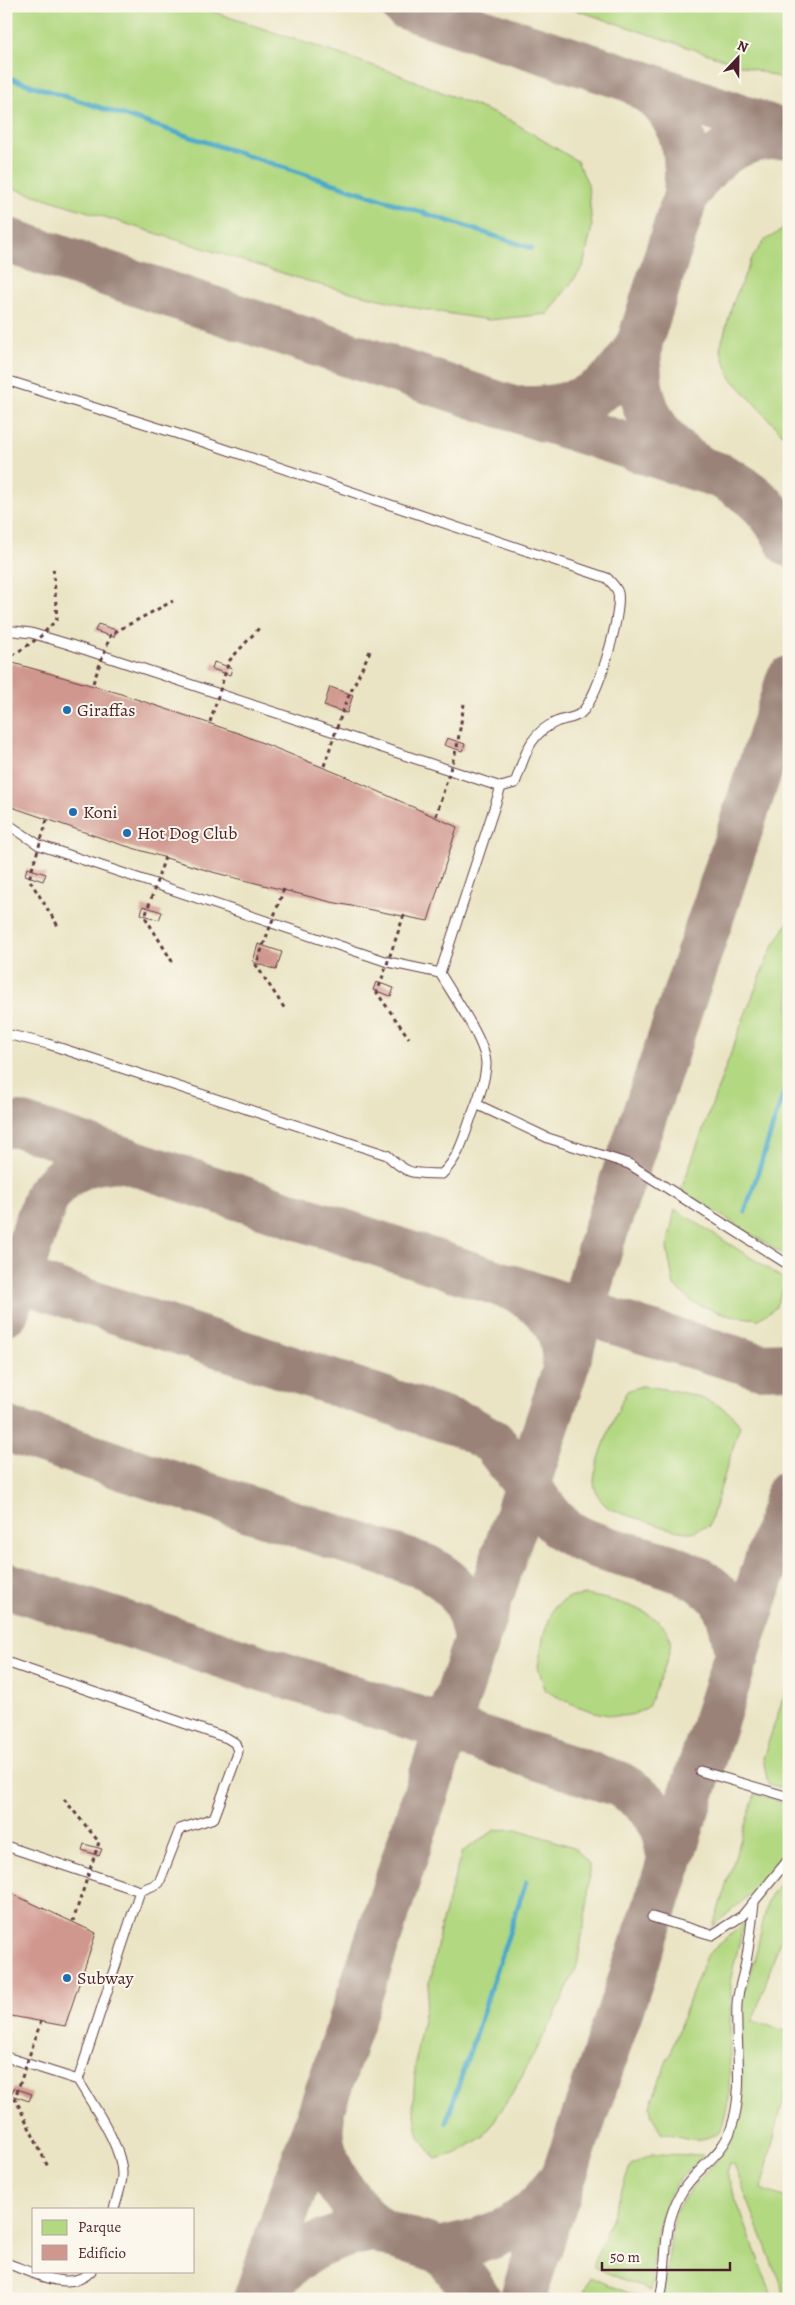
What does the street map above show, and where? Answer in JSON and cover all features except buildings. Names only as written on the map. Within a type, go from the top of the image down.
[{"type":"lane","points":[[6,380],[213,445],[607,578],[618,591],[619,611],[613,637],[592,696],[581,714],[557,721],[539,731],[530,745],[515,783],[501,787],[103,655],[40,636],[6,630]]},
{"type":"lane","points":[[440,974],[501,787]]},
{"type":"lane","points":[[6,823],[39,846],[388,962],[440,974],[483,1048],[486,1064],[476,1104],[459,1152],[452,1164],[442,1174],[417,1174],[402,1170],[386,1155],[48,1044],[6,1034]]},
{"type":"lane","points":[[476,1104],[548,1138],[629,1164],[789,1265]]},
{"type":"lane","points":[[6,1662],[227,1738],[235,1743],[238,1751],[214,1818],[180,1829],[158,1883],[140,1891],[6,1846]]},
{"type":"lane","points":[[700,1772],[789,1797]]},
{"type":"lane","points":[[652,1917],[712,1936],[742,1916],[789,1859]]},
{"type":"lane","points":[[78,2080],[140,1891]]},
{"type":"lane","points":[[660,2299],[663,2286],[666,2232],[673,2209],[693,2176],[724,2146],[731,2130],[736,2109],[739,2069],[737,2003],[747,1956],[754,1903]]},
{"type":"lane","points":[[6,2057],[78,2080],[104,2123],[121,2161],[123,2176],[114,2208]]},
{"type":"lane","points":[[6,2263],[32,2271]]},
{"type":"lane","points":[[34,2272],[66,2282],[77,2279],[89,2272]]},
{"type":"path","points":[[6,660],[40,636],[57,620],[53,565]]},
{"type":"path","points":[[93,683],[111,634],[173,601]]},
{"type":"path","points":[[210,722],[229,661],[260,627]]},
{"type":"path","points":[[324,766],[345,704],[370,651]]},
{"type":"path","points":[[436,816],[457,747],[464,704]]},
{"type":"path","points":[[48,820],[29,879],[58,926]]},
{"type":"path","points":[[165,857],[145,917],[173,963]]},
{"type":"path","points":[[284,889],[256,965],[285,1009]]},
{"type":"path","points":[[404,915],[377,993],[409,1038]]},
{"type":"path","points":[[64,1799],[99,1842],[73,1922]]},
{"type":"path","points":[[41,2021],[15,2098],[48,2167]]},
{"type":"green space","points":[[6,6],[196,6],[395,73],[510,120],[577,161],[588,184],[592,227],[583,267],[548,314],[489,320],[421,309],[317,284],[6,186]]},
{"type":"green space","points":[[564,6],[789,6],[789,81]]},
{"type":"green space","points":[[782,230],[789,231],[789,441],[730,377],[720,348],[733,303],[751,260],[764,241]]},
{"type":"green space","points":[[789,921],[789,1258],[681,1190],[741,1025],[771,950]]},
{"type":"green space","points":[[675,1209],[787,1281],[775,1308],[759,1319],[730,1316],[694,1303],[674,1286],[667,1248]]},
{"type":"green space","points":[[641,1386],[681,1392],[709,1401],[732,1415],[740,1425],[709,1526],[691,1532],[670,1529],[612,1510],[605,1505],[597,1494],[594,1484],[595,1472],[612,1423],[627,1391]]},
{"type":"green space","points":[[584,1595],[624,1604],[639,1610],[663,1626],[669,1636],[670,1649],[668,1656],[648,1707],[634,1714],[624,1716],[612,1715],[588,1710],[545,1690],[538,1666],[544,1634],[554,1607],[568,1598]]},
{"type":"green space","points":[[789,1681],[789,1790],[768,1784],[763,1758]]},
{"type":"green space","points":[[755,1794],[789,1804],[789,1845],[755,1890],[713,1926]]},
{"type":"green space","points":[[517,1829],[574,1847],[589,1864],[588,1900],[577,1966],[555,2015],[512,2094],[484,2136],[457,2153],[436,2159],[419,2137],[413,2105],[416,2056],[441,1925],[462,1852],[495,1830]]},
{"type":"green space","points":[[789,1870],[789,1913],[753,2021],[789,2032],[789,2078],[761,2189],[789,2199],[789,2299],[786,2299],[734,2165],[729,2164],[726,2173],[773,2299],[663,2299],[674,2214],[690,2190],[720,2157],[733,2138],[742,2100],[741,2004],[754,1962],[768,1900]]},
{"type":"green space","points":[[744,1923],[731,1977],[729,2099],[721,2131],[713,2136],[698,2139],[661,2132],[652,2116],[650,2106],[706,1956]]},
{"type":"green space","points":[[652,2154],[703,2155],[679,2180],[665,2205],[657,2233],[651,2291],[593,2267],[631,2165]]},
{"type":"green space","points":[[590,2277],[643,2299],[582,2299]]},
{"type":"waterway","points":[[6,77],[531,248]]},
{"type":"waterway","points":[[745,1212],[789,1077]]},
{"type":"waterway","points":[[446,2123],[526,1882]]},
{"type":"taxiway","points":[[404,6],[633,80],[789,134]]},
{"type":"taxiway","points":[[633,80],[658,98],[669,111],[681,133],[686,157],[686,195],[640,341],[638,360],[639,378],[647,411],[665,439],[693,464]]},
{"type":"taxiway","points":[[686,195],[706,168],[728,150],[741,143],[755,139],[789,136]]},
{"type":"taxiway","points":[[6,240],[513,409],[721,476],[753,496],[769,512],[789,544]]},
{"type":"taxiway","points":[[523,409],[561,406],[593,394],[619,373],[640,341]]},
{"type":"taxiway","points":[[566,1367],[602,1241],[789,679]]},
{"type":"taxiway","points":[[6,1125],[20,1125],[643,1331],[760,1366],[789,1365]]},
{"type":"taxiway","points":[[6,1312],[47,1195],[64,1177],[81,1166],[101,1161],[125,1159]]},
{"type":"taxiway","points":[[6,1275],[465,1426],[493,1442],[554,1521],[566,1531],[592,1544],[671,1567],[702,1581],[714,1591],[723,1602],[729,1615],[737,1657]]},
{"type":"taxiway","points":[[256,2299],[334,2073],[565,1370],[563,1343],[554,1322],[540,1305],[517,1290]]},
{"type":"taxiway","points":[[6,1429],[426,1567],[447,1581],[462,1597],[474,1627],[476,1640]]},
{"type":"taxiway","points":[[522,2299],[652,1917],[789,1493]]},
{"type":"taxiway","points":[[6,1585],[619,1784],[641,1799],[656,1816],[665,1836],[670,1863]]},
{"type":"taxiway","points":[[322,2116],[321,2130],[325,2156],[330,2170],[353,2204],[372,2225],[382,2232],[430,2247],[442,2253],[448,2258],[479,2299]]},
{"type":"taxiway","points":[[438,2250],[474,2242],[505,2231],[532,2213],[556,2185]]},
{"type":"taxiway","points":[[262,2292],[288,2266],[312,2248],[340,2237],[376,2228]]},
{"type":"place","name":"Giraffas","points":[[67,710]]},
{"type":"place","name":"Koni","points":[[73,812]]},
{"type":"place","name":"Hot Dog Club","points":[[127,833]]},
{"type":"place","name":"Subway","points":[[67,1978]]}]
